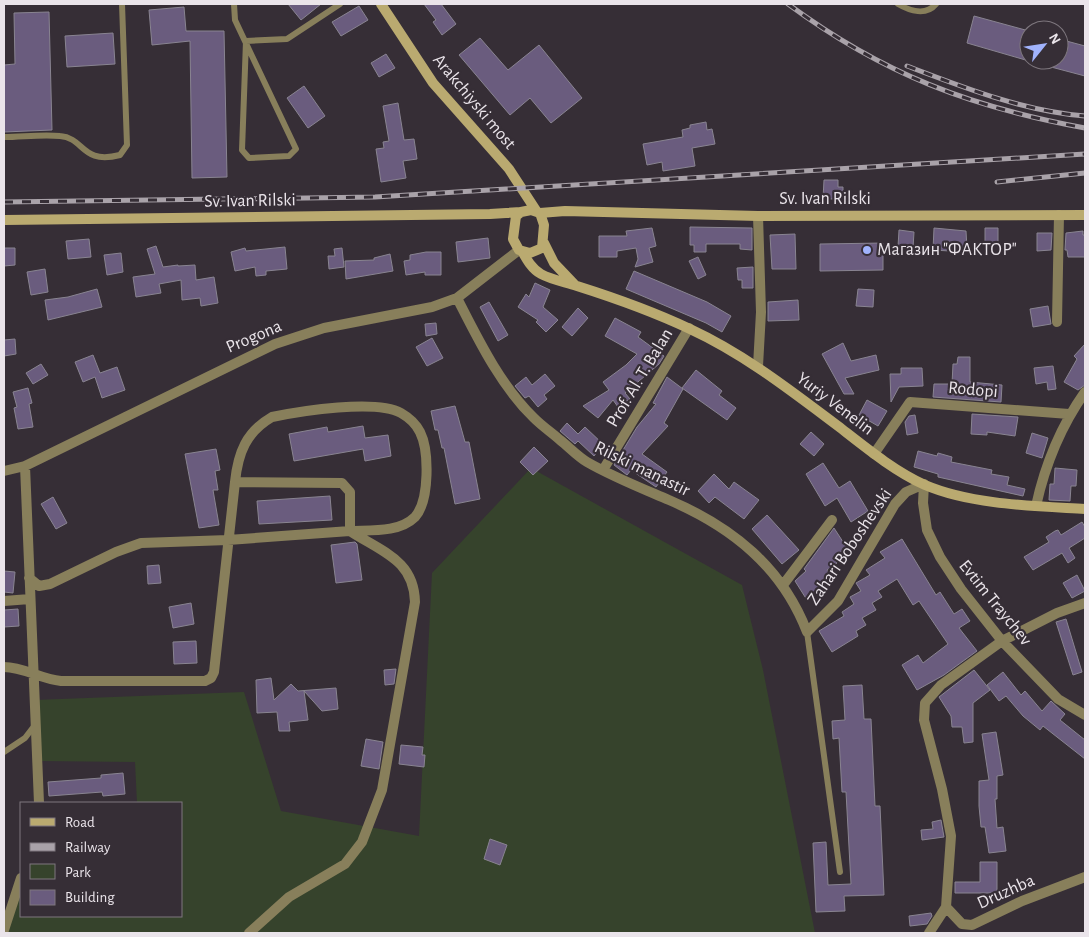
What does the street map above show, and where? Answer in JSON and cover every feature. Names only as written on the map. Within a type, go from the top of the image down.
[{"type":"street","name":"Arakchiyski most","points":[[381,4],[433,82],[509,170],[525,196],[538,212]]},
{"type":"street","points":[[522,212],[525,196]]},
{"type":"street","points":[[522,212],[538,212],[544,225],[544,243],[539,250],[533,253],[521,251],[513,239],[516,216],[522,212]]},
{"type":"street","name":"Sv. Ivan Rilski","points":[[4,220],[497,214],[522,212]]},
{"type":"street","name":"Sv. Ivan Rilski","points":[[538,212],[758,216],[1085,215]]},
{"type":"street","points":[[544,225],[565,212]]},
{"type":"street","points":[[497,214],[514,224]]},
{"type":"street","points":[[1057,322],[1059,215]]},
{"type":"street","points":[[758,216],[761,312],[758,366]]},
{"type":"street","name":"Yuriy Venelin","points":[[544,243],[554,264],[577,286]]},
{"type":"street","name":"Yuriy Venelin","points":[[521,251],[530,264],[541,274],[689,328],[758,366],[874,454],[924,484],[949,494],[1036,506],[1085,509]]},
{"type":"street","name":"Progona","points":[[4,471],[25,466],[275,344],[324,328],[432,307],[457,298],[521,251]]},
{"type":"street","name":"Rilski manastir","points":[[457,298],[493,363],[514,395],[534,418],[586,461],[714,522],[750,549],[782,585],[797,606],[807,632]]},
{"type":"street","name":"Prof. Al. T. Balan","points":[[603,470],[689,328]]},
{"type":"street","points":[[1036,506],[1042,478],[1070,414],[1085,392]]},
{"type":"street","name":"Rodopi","points":[[874,454],[910,402],[1070,414]]},
{"type":"street","points":[[4,667],[17,667],[46,679],[61,681],[205,681],[211,678],[214,672],[228,540],[237,462],[248,435],[260,424],[272,417],[372,406],[400,412],[412,421],[420,432],[425,447],[426,492],[422,506],[415,517],[392,529],[228,540],[141,543],[116,552],[50,584],[39,586],[29,578]]},
{"type":"street","points":[[25,466],[39,802]]},
{"type":"street","points":[[235,482],[342,483],[350,492],[350,532]]},
{"type":"street","name":"Zahari Boboshevski","points":[[807,632],[838,601],[894,504],[906,492],[924,484]]},
{"type":"street","name":"Evtim Traychev","points":[[924,484],[923,504],[927,530],[940,557],[977,611],[1002,641],[1058,699],[1085,715]]},
{"type":"street","points":[[782,585],[832,520]]},
{"type":"street","points":[[249,933],[290,897],[346,864],[362,842],[382,790],[415,602],[414,586],[404,566],[350,532]]},
{"type":"street","points":[[4,601],[30,599]]},
{"type":"street","points":[[929,933],[946,908],[951,836],[942,789],[924,720],[925,703],[941,685],[1002,641],[1057,613],[1085,603]]},
{"type":"street","name":"Druzhba","points":[[946,908],[962,924],[972,925],[1022,901],[1085,877]]},
{"type":"street","points":[[4,931],[20,881]]},
{"type":"lane","points":[[4,137],[62,136],[93,157],[110,158],[120,155],[128,145],[122,4]]},
{"type":"lane","points":[[234,4],[235,20],[246,41],[296,149],[289,156],[249,158],[242,150],[246,41]]},
{"type":"lane","points":[[246,41],[287,39],[340,4]]},
{"type":"lane","points":[[898,4],[912,10],[924,11],[936,4]]},
{"type":"lane","points":[[807,632],[840,872]]},
{"type":"lane","points":[[4,752],[25,738],[36,724]]},
{"type":"green space","points":[[531,468],[742,585],[763,670],[815,933],[4,933],[20,881],[20,917],[182,917],[182,802],[137,802],[135,762],[38,761],[35,700],[244,692],[281,811],[419,836],[432,573]]},
{"type":"building","points":[[288,4],[321,4],[301,20]]},
{"type":"building","points":[[424,4],[441,4],[456,24],[442,35],[433,22],[436,20]]},
{"type":"building","points":[[359,6],[368,20],[341,36],[332,22]]},
{"type":"building","points":[[184,7],[186,31],[224,31],[227,177],[192,178],[190,41],[152,45],[149,10]]},
{"type":"building","points":[[49,12],[52,130],[4,132],[4,65],[15,64],[14,13]]},
{"type":"building","points":[[974,16],[1019,28],[1019,58],[967,43]]},
{"type":"building","points":[[113,33],[115,64],[67,67],[65,36]]},
{"type":"building","points":[[480,38],[508,70],[539,45],[582,98],[551,123],[530,98],[510,115],[459,55]]},
{"type":"building","points":[[1069,42],[1085,46],[1085,76],[1062,70],[1069,70]]},
{"type":"building","points":[[386,54],[395,68],[379,77],[371,63]]},
{"type":"building","points":[[304,86],[325,116],[308,128],[287,98]]},
{"type":"building","points":[[398,103],[404,140],[414,139],[417,159],[403,161],[406,178],[381,182],[376,149],[384,148],[383,142],[389,141],[383,106]]},
{"type":"building","points":[[706,122],[707,130],[712,129],[715,144],[692,148],[695,166],[663,171],[662,162],[647,165],[643,144],[683,137],[682,130],[690,128],[690,125]]},
{"type":"building","points":[[824,180],[838,180],[838,187],[843,187],[843,199],[823,199]]},
{"type":"building","points":[[690,227],[752,228],[752,250],[740,249],[740,244],[706,244],[706,252],[694,252],[694,245],[690,245]]},
{"type":"building","points":[[652,228],[656,246],[649,248],[653,262],[635,267],[638,259],[636,248],[617,251],[617,257],[599,257],[599,236],[627,236],[626,231]]},
{"type":"building","points":[[934,228],[966,231],[967,248],[950,248],[950,251],[933,250]]},
{"type":"building","points":[[985,228],[998,228],[998,245],[985,245]]},
{"type":"building","points":[[899,230],[914,232],[913,248],[898,247]]},
{"type":"building","points":[[1083,231],[1083,235],[1085,235],[1085,257],[1068,257],[1067,250],[1065,250],[1066,233]]},
{"type":"building","points":[[1037,233],[1052,233],[1051,250],[1037,251]]},
{"type":"building","points":[[795,234],[796,269],[772,269],[770,235]]},
{"type":"building","points":[[488,238],[490,258],[458,262],[456,242]]},
{"type":"building","points":[[89,239],[91,257],[68,259],[66,241]]},
{"type":"building","points":[[883,243],[883,270],[820,271],[820,244]]},
{"type":"building","points":[[156,246],[163,267],[195,265],[196,280],[214,277],[218,303],[201,306],[200,298],[182,300],[181,280],[159,284],[161,293],[136,297],[133,277],[155,274],[147,249]]},
{"type":"building","points":[[285,247],[287,269],[266,271],[266,275],[256,276],[255,267],[235,271],[231,252],[245,248],[246,251]]},
{"type":"building","points":[[4,248],[15,248],[15,265],[4,266]]},
{"type":"building","points":[[342,248],[344,267],[329,269],[328,256],[335,256],[334,249]]},
{"type":"building","points":[[441,252],[441,275],[425,275],[425,272],[406,275],[404,261],[410,260],[410,255]]},
{"type":"building","points":[[121,253],[123,272],[107,275],[104,255]]},
{"type":"building","points":[[390,254],[393,271],[346,279],[345,261],[374,260],[374,258]]},
{"type":"building","points":[[698,257],[706,275],[698,279],[689,261]]},
{"type":"building","points":[[753,267],[753,288],[742,288],[742,280],[738,280],[737,268]]},
{"type":"building","points":[[45,269],[48,292],[31,295],[27,272]]},
{"type":"building","points":[[634,271],[707,302],[731,316],[722,332],[706,323],[626,289]]},
{"type":"building","points":[[535,283],[550,290],[543,307],[558,320],[546,332],[536,322],[538,320],[518,307],[526,294],[529,297]]},
{"type":"building","points":[[97,289],[102,307],[48,320],[45,300],[68,297]]},
{"type":"building","points":[[858,289],[874,290],[873,307],[856,306]]},
{"type":"building","points":[[798,300],[799,320],[768,321],[768,302]]},
{"type":"building","points":[[489,302],[508,335],[498,341],[480,307]]},
{"type":"building","points":[[1048,306],[1051,324],[1033,327],[1030,309]]},
{"type":"building","points":[[578,308],[588,318],[572,336],[562,327]]},
{"type":"building","points":[[615,318],[641,332],[638,337],[664,356],[659,364],[625,393],[630,399],[618,407],[613,400],[598,418],[583,406],[609,390],[603,382],[637,354],[605,336]]},
{"type":"building","points":[[436,323],[437,334],[426,336],[425,324]]},
{"type":"building","points":[[432,338],[443,358],[427,366],[416,347]]},
{"type":"building","points":[[15,339],[16,354],[4,356],[4,340]]},
{"type":"building","points":[[843,343],[851,361],[876,355],[879,370],[845,378],[854,394],[844,394],[822,354]]},
{"type":"building","points":[[1085,344],[1085,385],[1078,390],[1064,382],[1077,359],[1074,356]]},
{"type":"building","points":[[93,355],[100,373],[117,367],[125,390],[102,398],[95,377],[83,382],[75,362]]},
{"type":"building","points":[[958,357],[970,357],[970,382],[1002,385],[1001,402],[933,397],[934,384],[952,384],[953,364],[957,364]]},
{"type":"building","points":[[41,364],[48,375],[33,384],[26,373]]},
{"type":"building","points":[[1053,366],[1056,389],[1048,390],[1047,382],[1036,384],[1034,368]]},
{"type":"building","points":[[901,368],[922,368],[923,386],[899,387],[891,402],[890,374],[901,374]]},
{"type":"building","points":[[696,370],[722,391],[719,395],[736,408],[727,420],[682,388]]},
{"type":"building","points":[[545,374],[555,386],[544,395],[547,399],[538,407],[529,396],[525,398],[515,386],[526,377],[532,385]]},
{"type":"building","points":[[667,377],[683,389],[664,423],[668,426],[642,454],[667,472],[656,487],[631,470],[627,475],[614,465],[637,427],[656,404],[653,403]]},
{"type":"building","points":[[28,388],[32,403],[29,404],[33,427],[18,429],[14,408],[17,407],[13,392]]},
{"type":"building","points":[[867,400],[887,411],[878,426],[859,415]]},
{"type":"building","points":[[455,406],[465,442],[469,442],[480,499],[455,504],[444,448],[442,448],[438,430],[435,430],[431,411]]},
{"type":"building","points":[[972,414],[1018,417],[1015,436],[987,432],[987,435],[971,434]]},
{"type":"building","points":[[915,415],[918,433],[907,435],[905,422],[909,416]]},
{"type":"building","points":[[567,423],[578,434],[585,427],[604,445],[594,456],[578,441],[575,444],[560,431]]},
{"type":"building","points":[[363,426],[365,438],[388,435],[391,456],[365,461],[363,449],[294,461],[289,434],[327,427],[328,432]]},
{"type":"building","points":[[811,432],[824,444],[814,456],[800,444]]},
{"type":"building","points":[[1032,433],[1048,438],[1042,458],[1026,453]]},
{"type":"building","points":[[534,447],[548,461],[533,475],[520,462]]},
{"type":"building","points":[[216,449],[220,470],[215,471],[218,490],[213,490],[219,525],[199,528],[185,454]]},
{"type":"building","points":[[918,451],[937,456],[938,453],[952,457],[951,462],[992,470],[991,474],[1009,477],[1007,485],[1025,489],[1023,496],[938,477],[938,474],[914,467]]},
{"type":"building","points":[[823,463],[839,488],[850,481],[868,511],[851,522],[837,498],[825,506],[806,474]]},
{"type":"building","points":[[1055,468],[1077,470],[1076,486],[1071,486],[1070,501],[1049,500],[1050,484],[1054,484]]},
{"type":"building","points":[[714,474],[729,489],[734,482],[759,500],[744,519],[715,497],[709,503],[698,491]]},
{"type":"building","points":[[330,496],[332,520],[259,524],[257,501]]},
{"type":"building","points":[[53,497],[67,523],[56,529],[41,504]]},
{"type":"building","points":[[767,515],[799,550],[782,564],[752,529]]},
{"type":"building","points":[[1082,522],[1085,527],[1085,538],[1069,548],[1075,558],[1068,563],[1062,553],[1033,570],[1024,557],[1049,542],[1046,537],[1055,531],[1058,530],[1061,535]]},
{"type":"building","points":[[834,528],[847,548],[833,557],[837,563],[827,570],[831,576],[817,585],[821,591],[807,600],[795,581],[806,571],[804,569]]},
{"type":"building","points":[[902,539],[936,595],[940,592],[954,614],[962,609],[970,621],[959,628],[977,651],[944,675],[917,690],[902,665],[918,655],[923,663],[948,644],[919,601],[913,605],[897,579],[878,591],[882,597],[872,603],[876,610],[862,618],[866,625],[856,631],[858,636],[832,652],[819,631],[844,616],[842,612],[854,604],[850,597],[861,591],[856,583],[870,575],[866,570],[885,558],[880,552]]},
{"type":"building","points":[[355,542],[357,544],[362,580],[336,583],[331,545]]},
{"type":"building","points":[[159,565],[161,583],[148,584],[147,566]]},
{"type":"building","points":[[4,571],[15,572],[13,593],[4,592]]},
{"type":"building","points":[[1077,575],[1085,591],[1072,598],[1063,583]]},
{"type":"building","points":[[191,603],[194,624],[173,628],[169,607]]},
{"type":"building","points":[[18,609],[19,626],[4,627],[4,610]]},
{"type":"building","points":[[1066,619],[1082,672],[1073,675],[1056,622]]},
{"type":"building","points":[[196,641],[197,663],[174,664],[173,642]]},
{"type":"building","points":[[396,669],[394,684],[385,685],[384,670]]},
{"type":"building","points":[[974,670],[990,690],[973,703],[973,742],[964,743],[962,727],[952,727],[951,716],[939,697]]},
{"type":"building","points":[[1003,672],[1021,695],[1025,691],[1042,711],[1051,701],[1065,714],[1060,720],[1085,740],[1085,759],[1043,726],[1040,730],[1023,716],[1006,696],[999,701],[987,685]]},
{"type":"building","points":[[271,678],[274,700],[291,684],[298,691],[336,688],[338,709],[322,711],[304,691],[308,720],[289,722],[290,731],[279,731],[277,712],[257,713],[256,680]]},
{"type":"building","points":[[862,685],[864,719],[871,719],[875,806],[880,806],[884,895],[844,896],[845,911],[816,912],[813,843],[826,842],[828,885],[851,884],[846,792],[842,792],[839,738],[833,739],[832,721],[845,720],[843,686]]},
{"type":"building","points":[[996,732],[1003,775],[997,776],[997,799],[995,799],[997,828],[1003,827],[1006,851],[989,853],[985,827],[981,827],[979,781],[989,780],[982,734]]},
{"type":"building","points":[[366,739],[383,742],[379,769],[361,766]]},
{"type":"building","points":[[401,745],[423,747],[422,755],[425,755],[424,767],[399,764]]},
{"type":"building","points":[[123,773],[125,794],[103,796],[102,792],[49,796],[48,782],[101,778],[101,775]]},
{"type":"building","points":[[941,820],[944,837],[922,840],[921,830],[933,829],[932,822]]},
{"type":"building","points":[[490,839],[507,845],[500,865],[484,859]]},
{"type":"building","points":[[980,862],[997,862],[997,893],[955,893],[955,882],[980,882]]},
{"type":"building","points":[[931,913],[932,916],[927,924],[910,926],[909,916]]},
{"type":"railway","points":[[788,4],[823,29],[858,50],[929,84],[1003,110],[1085,128]]},
{"type":"railway","points":[[907,66],[1017,104],[1085,116]]},
{"type":"railway","points":[[4,202],[375,197],[1085,154]]},
{"type":"railway","points":[[997,182],[1085,173]]},
{"type":"place","name":"Магазин \"ФАКТОР\"","points":[[867,250]]}]
